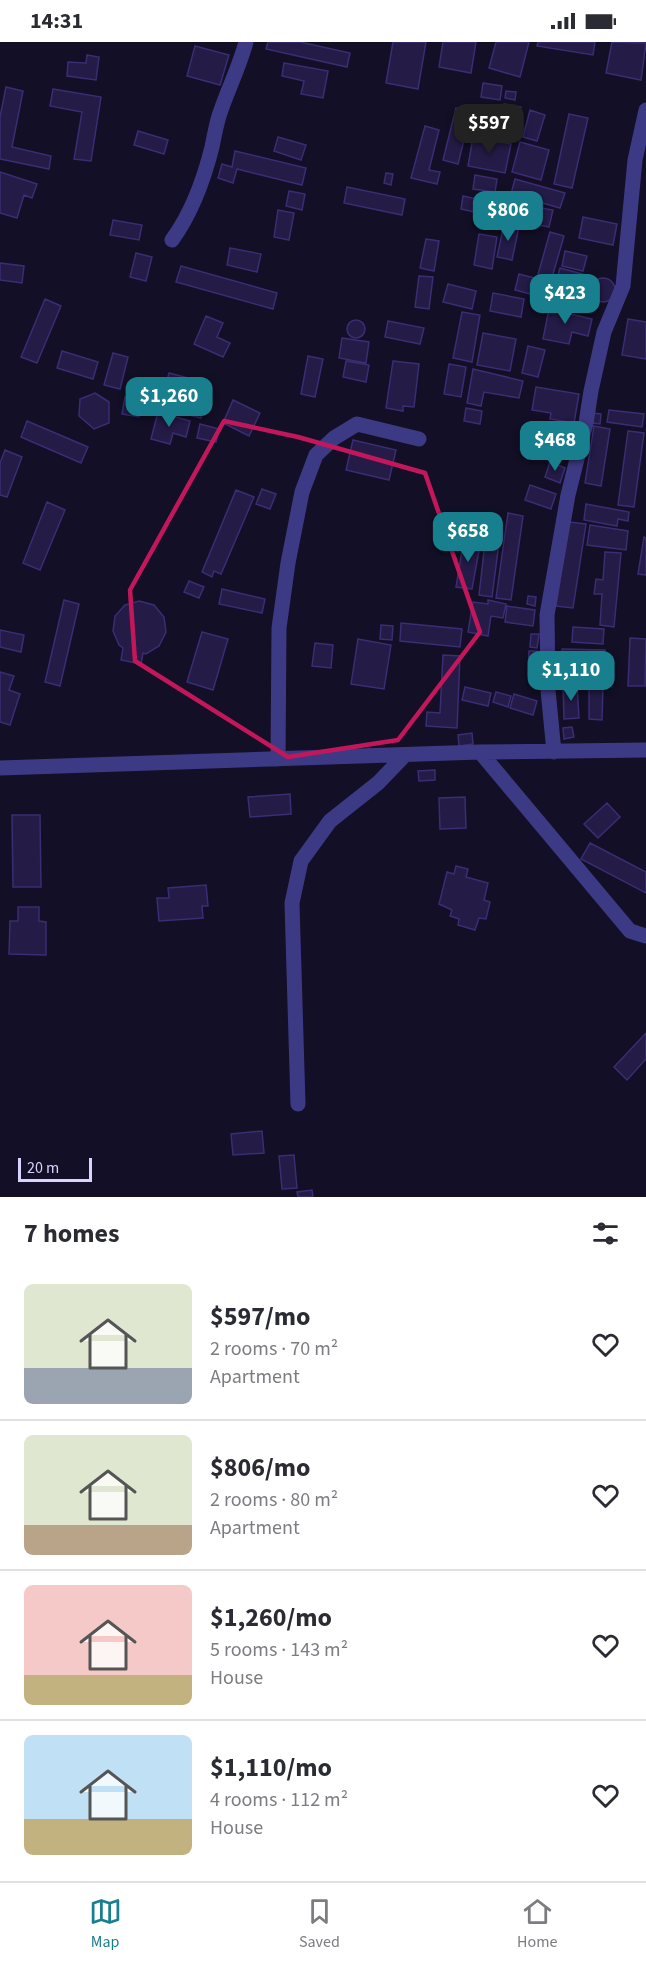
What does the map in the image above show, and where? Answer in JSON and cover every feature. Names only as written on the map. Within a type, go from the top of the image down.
[{"type":"street","points":[[172,240],[181,228],[195,196],[211,150],[219,116],[239,67],[246,42]]},
{"type":"street","points":[[554,752],[548,690],[547,615],[568,495],[586,423],[593,379],[604,332],[623,286],[635,160],[646,110]]},
{"type":"street","points":[[278,759],[279,628],[288,563],[302,492],[315,455],[334,438],[357,424],[419,439]]},
{"type":"street","points":[[0,768],[480,752],[646,750]]},
{"type":"street","points":[[480,752],[630,931],[646,936]]},
{"type":"street","points":[[298,1104],[292,903],[302,861],[330,821],[378,783],[405,755]]},
{"type":"highlighted area","points":[[224,421],[298,437],[425,473],[480,632],[398,740],[288,757],[135,661],[130,590]]},
{"type":"building","points":[[268,42],[300,42],[350,53],[347,67],[266,49]]},
{"type":"building","points":[[393,42],[426,42],[418,89],[386,83]]},
{"type":"building","points":[[443,42],[476,42],[471,73],[439,67]]},
{"type":"building","points":[[496,42],[529,42],[520,77],[489,68]]},
{"type":"building","points":[[538,42],[595,42],[593,55],[537,46]]},
{"type":"building","points":[[612,42],[646,43],[641,80],[606,73]]},
{"type":"building","points":[[195,46],[229,55],[220,85],[187,76]]},
{"type":"building","points":[[87,55],[99,57],[96,80],[67,76],[68,62],[86,63]]},
{"type":"building","points":[[284,63],[328,71],[323,98],[301,94],[304,81],[282,76]]},
{"type":"building","points":[[483,83],[502,86],[500,100],[481,97]]},
{"type":"building","points":[[6,87],[23,91],[12,147],[51,156],[49,169],[0,159],[0,117]]},
{"type":"building","points":[[53,89],[101,97],[91,161],[74,159],[82,112],[50,106]]},
{"type":"building","points":[[506,91],[516,92],[515,100],[505,98]]},
{"type":"building","points":[[504,104],[521,107],[515,138],[499,135]]},
{"type":"building","points":[[456,108],[471,112],[458,164],[443,160]]},
{"type":"building","points":[[530,110],[545,115],[537,141],[523,137]]},
{"type":"building","points":[[569,114],[588,118],[572,188],[554,184]]},
{"type":"building","points":[[425,126],[439,130],[429,170],[440,172],[437,184],[411,178]]},
{"type":"building","points":[[138,131],[168,140],[164,154],[134,145]]},
{"type":"building","points":[[278,137],[306,145],[301,160],[274,151]]},
{"type":"building","points":[[473,137],[511,144],[505,173],[468,166]]},
{"type":"building","points":[[520,142],[549,150],[541,180],[512,172]]},
{"type":"building","points":[[235,151],[306,168],[302,185],[237,169],[233,183],[218,178],[222,164],[232,167]]},
{"type":"building","points":[[0,172],[37,184],[32,198],[24,195],[17,218],[0,213]]},
{"type":"building","points":[[386,173],[393,174],[391,185],[384,183]]},
{"type":"building","points":[[475,175],[497,179],[495,192],[473,189]]},
{"type":"building","points":[[515,179],[565,193],[560,208],[511,194]]},
{"type":"building","points":[[347,187],[405,199],[402,215],[344,203]]},
{"type":"building","points":[[289,191],[305,194],[302,210],[286,206]]},
{"type":"building","points":[[463,196],[499,204],[496,217],[461,209]]},
{"type":"building","points":[[513,203],[553,210],[549,227],[509,220]]},
{"type":"building","points":[[278,210],[294,213],[289,240],[274,237]]},
{"type":"building","points":[[583,217],[617,224],[613,245],[579,238]]},
{"type":"building","points":[[113,220],[142,225],[139,240],[110,235]]},
{"type":"building","points":[[504,224],[519,227],[512,260],[497,257]]},
{"type":"building","points":[[550,232],[564,236],[551,281],[537,278]]},
{"type":"building","points":[[479,234],[497,237],[492,269],[474,265]]},
{"type":"building","points":[[426,239],[439,241],[434,271],[420,268]]},
{"type":"building","points":[[230,248],[261,254],[257,272],[227,265]]},
{"type":"building","points":[[565,251],[587,256],[583,271],[562,266]]},
{"type":"building","points":[[136,253],[152,257],[146,281],[130,277]]},
{"type":"building","points":[[0,263],[24,266],[22,283],[0,280]]},
{"type":"building","points":[[181,266],[277,293],[273,309],[176,282]]},
{"type":"building","points":[[560,268],[590,276],[583,306],[552,298]]},
{"type":"building","points":[[519,274],[550,282],[546,298],[515,290]]},
{"type":"building","points":[[419,276],[433,277],[429,309],[415,307]]},
{"type":"building","points":[[603,278],[611,282],[615,290],[611,298],[603,302],[595,298],[591,290],[595,282]]},
{"type":"building","points":[[448,284],[476,291],[472,309],[443,302]]},
{"type":"building","points":[[493,293],[524,299],[521,317],[490,311]]},
{"type":"building","points":[[45,299],[61,306],[37,363],[21,357]]},
{"type":"building","points":[[550,304],[566,308],[566,313],[592,319],[588,336],[572,332],[569,344],[543,339]]},
{"type":"building","points":[[462,312],[480,315],[472,362],[453,358]]},
{"type":"building","points":[[206,316],[223,323],[217,337],[230,343],[223,357],[194,344]]},
{"type":"building","points":[[628,319],[646,322],[646,359],[622,355]]},
{"type":"building","points":[[356,320],[362,323],[365,329],[362,335],[356,338],[350,335],[347,329],[350,323]]},
{"type":"building","points":[[388,321],[424,328],[420,344],[385,337]]},
{"type":"building","points":[[483,333],[516,339],[510,371],[477,365]]},
{"type":"building","points":[[342,338],[369,342],[366,363],[339,358]]},
{"type":"building","points":[[528,346],[545,350],[538,377],[522,373]]},
{"type":"building","points":[[62,351],[98,362],[93,379],[57,368]]},
{"type":"building","points":[[113,353],[128,357],[120,389],[104,385]]},
{"type":"building","points":[[308,356],[323,359],[315,397],[301,394]]},
{"type":"building","points":[[346,361],[369,365],[366,382],[343,377]]},
{"type":"building","points":[[393,361],[419,364],[414,407],[403,406],[403,411],[386,408]]},
{"type":"building","points":[[449,364],[466,367],[461,397],[444,394]]},
{"type":"building","points":[[473,369],[523,381],[519,398],[484,392],[481,406],[467,403]]},
{"type":"building","points":[[169,373],[211,384],[201,418],[160,407]]},
{"type":"building","points":[[536,387],[579,394],[574,423],[550,419],[551,413],[532,410]]},
{"type":"building","points":[[95,393],[109,402],[109,423],[94,429],[79,416],[80,399]]},
{"type":"building","points":[[125,397],[142,400],[139,417],[122,414]]},
{"type":"building","points":[[233,400],[260,413],[249,436],[223,423]]},
{"type":"building","points":[[466,408],[482,411],[480,424],[464,421]]},
{"type":"building","points":[[609,410],[644,414],[642,427],[607,422]]},
{"type":"building","points":[[158,412],[190,421],[186,437],[173,433],[170,444],[151,439]]},
{"type":"building","points":[[593,413],[601,414],[600,424],[592,423]]},
{"type":"building","points":[[27,421],[88,447],[81,463],[21,437]]},
{"type":"building","points":[[200,424],[219,429],[216,442],[197,438]]},
{"type":"building","points":[[564,425],[576,428],[570,456],[557,453]]},
{"type":"building","points":[[594,426],[610,429],[601,486],[585,483]]},
{"type":"building","points":[[628,431],[644,433],[634,507],[618,505]]},
{"type":"building","points":[[353,440],[396,450],[389,480],[346,470]]},
{"type":"building","points":[[5,450],[22,457],[7,497],[0,495],[0,463]]},
{"type":"building","points":[[550,462],[565,468],[560,483],[545,477]]},
{"type":"building","points":[[530,485],[556,494],[551,509],[525,500]]},
{"type":"building","points":[[262,489],[276,494],[270,509],[256,504]]},
{"type":"building","points":[[236,490],[254,497],[221,574],[214,571],[212,577],[202,572]]},
{"type":"building","points":[[47,502],[65,510],[40,570],[23,563]]},
{"type":"building","points":[[586,504],[629,512],[628,521],[618,519],[617,526],[584,520]]},
{"type":"building","points":[[508,513],[523,516],[511,600],[496,598]]},
{"type":"building","points":[[569,522],[586,524],[573,608],[556,606]]},
{"type":"building","points":[[590,525],[628,531],[626,550],[587,545]]},
{"type":"building","points":[[486,534],[500,535],[492,597],[479,595]]},
{"type":"building","points":[[644,537],[646,538],[646,575],[638,574]]},
{"type":"building","points":[[464,538],[481,540],[472,589],[456,587]]},
{"type":"building","points":[[605,552],[621,553],[614,627],[600,625],[602,594],[594,594],[596,579],[603,580]]},
{"type":"building","points":[[189,581],[204,587],[199,598],[184,592]]},
{"type":"building","points":[[222,589],[265,599],[262,613],[219,604]]},
{"type":"building","points":[[528,596],[536,597],[535,606],[527,604]]},
{"type":"building","points":[[64,600],[79,604],[60,686],[45,682]]},
{"type":"building","points":[[488,600],[506,604],[503,618],[491,616],[488,636],[468,632],[473,602],[488,604]]},
{"type":"building","points":[[139,601],[154,605],[164,617],[166,632],[159,646],[146,654],[143,653],[141,664],[121,660],[123,648],[119,645],[113,631],[115,616],[125,605]]},
{"type":"building","points":[[507,606],[535,610],[533,626],[505,622]]},
{"type":"building","points":[[401,623],[462,629],[460,647],[400,641]]},
{"type":"building","points":[[381,625],[393,626],[392,640],[380,639]]},
{"type":"building","points":[[573,627],[604,629],[603,644],[572,642]]},
{"type":"building","points":[[0,630],[24,635],[21,652],[0,647]]},
{"type":"building","points":[[202,632],[228,639],[213,690],[187,682]]},
{"type":"building","points":[[531,634],[539,634],[537,648],[530,647]]},
{"type":"building","points":[[630,638],[646,639],[645,686],[628,686]]},
{"type":"building","points":[[358,639],[391,645],[384,689],[351,684]]},
{"type":"building","points":[[315,643],[333,645],[331,668],[312,666]]},
{"type":"building","points":[[562,649],[605,650],[604,680],[561,678]]},
{"type":"building","points":[[529,651],[537,651],[536,675],[528,675]]},
{"type":"building","points":[[443,655],[460,656],[457,728],[426,726],[427,712],[440,713]]},
{"type":"building","points":[[0,672],[14,676],[9,690],[20,694],[10,725],[0,722]]},
{"type":"building","points":[[563,685],[577,685],[579,718],[564,719]]},
{"type":"building","points":[[465,687],[491,693],[488,706],[462,700]]},
{"type":"building","points":[[589,687],[603,687],[602,720],[589,719]]},
{"type":"building","points":[[496,692],[511,696],[508,707],[493,702]]},
{"type":"building","points":[[514,694],[537,701],[533,715],[510,708]]},
{"type":"building","points":[[572,727],[574,737],[564,739],[563,728]]},
{"type":"building","points":[[472,733],[473,744],[459,746],[458,735]]},
{"type":"building","points":[[435,770],[435,780],[419,781],[418,771]]},
{"type":"building","points":[[290,794],[291,814],[250,817],[248,797]]},
{"type":"building","points":[[465,797],[466,828],[440,829],[439,798]]},
{"type":"building","points":[[607,803],[620,817],[598,838],[584,824]]},
{"type":"building","points":[[12,815],[40,815],[41,887],[13,887]]},
{"type":"building","points":[[590,843],[646,872],[646,893],[581,859]]},
{"type":"building","points":[[456,866],[468,869],[466,877],[488,883],[484,900],[490,902],[486,919],[479,918],[475,930],[458,925],[459,919],[450,916],[452,910],[439,904],[447,872],[454,874]]},
{"type":"building","points":[[206,885],[208,906],[202,906],[203,918],[159,921],[157,898],[169,898],[168,888]]},
{"type":"building","points":[[18,907],[39,907],[39,921],[46,922],[46,955],[9,954],[10,921],[18,921]]},
{"type":"building","points":[[646,1033],[646,1059],[627,1080],[614,1067]]},
{"type":"building","points":[[262,1131],[264,1153],[233,1155],[231,1134]]},
{"type":"building","points":[[294,1155],[297,1188],[282,1189],[279,1156]]},
{"type":"building","points":[[312,1190],[313,1197],[298,1197],[297,1192]]}]
